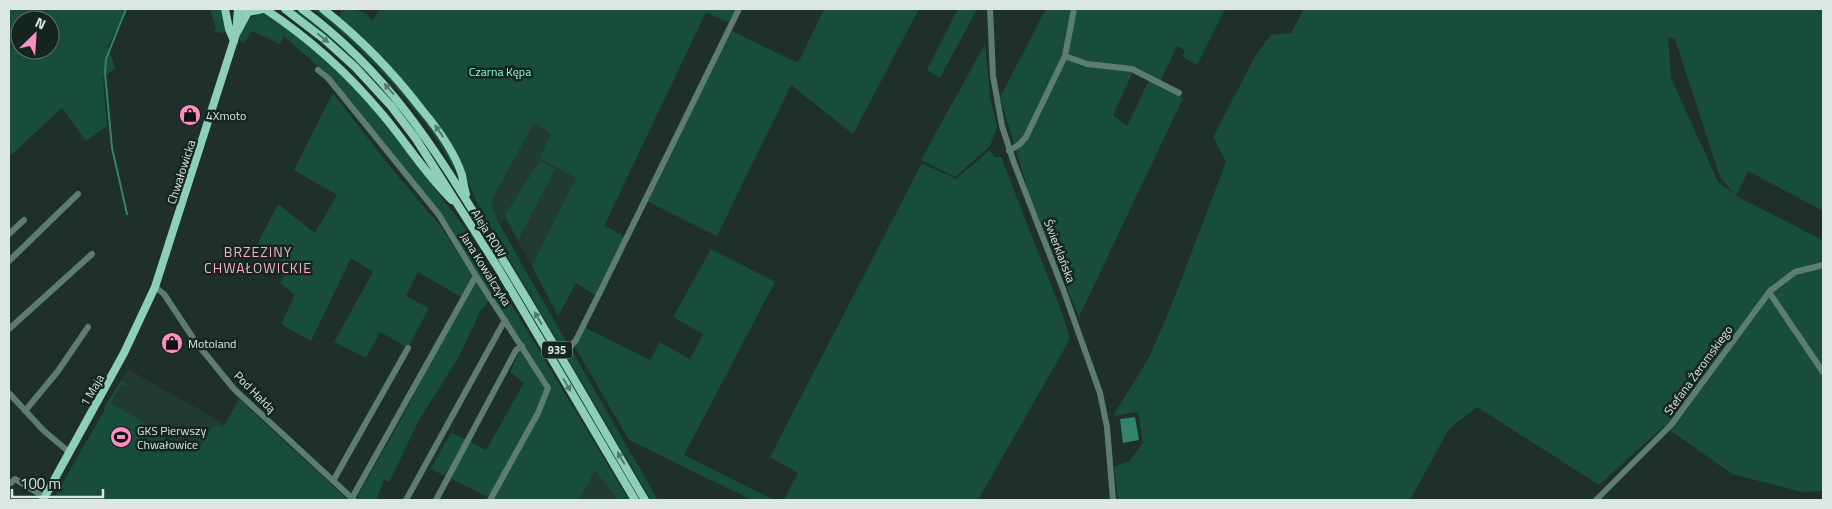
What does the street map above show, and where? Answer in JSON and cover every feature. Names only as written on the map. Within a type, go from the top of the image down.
[{"type":"main road","points":[[225,9],[229,29],[235,38]]},
{"type":"main road","points":[[238,9],[248,12],[264,9],[306,39],[347,76],[381,112],[437,185],[461,208]]},
{"type":"main road","name":"Chwałowicka","points":[[235,38],[238,9]]},
{"type":"main road","name":"Aleja ROW","points":[[284,9],[334,47],[384,97],[424,150],[498,268],[636,500]]},
{"type":"main road","name":"Aleja ROW","points":[[302,9],[342,41],[390,90],[428,139],[467,200],[645,500]]},
{"type":"main road","points":[[323,9],[376,56],[430,120],[456,162],[467,200]]},
{"type":"main road","name":"Chwałowicka","points":[[155,287],[235,38],[248,12]]},
{"type":"main road","name":"1 Maja","points":[[44,499],[124,353],[155,287]]},
{"type":"street","points":[[571,346],[576,340],[598,296],[739,9]]},
{"type":"street","name":"Świerklańska","points":[[990,9],[994,84],[1000,119],[1009,151],[1100,393],[1106,421],[1113,500]]},
{"type":"street","points":[[1009,151],[1020,144],[1026,137],[1065,56],[1074,9]]},
{"type":"street","points":[[1065,56],[1085,64],[1132,69],[1179,94]]},
{"type":"street","name":"Jana Kowalczyka","points":[[318,70],[328,78],[439,215],[548,388],[538,413],[490,500]]},
{"type":"street","points":[[9,261],[78,194]]},
{"type":"street","points":[[9,234],[24,220]]},
{"type":"street","points":[[9,328],[92,254]]},
{"type":"street","name":"Stefana Żeromskiego","points":[[1596,500],[1671,425],[1769,292],[1795,272],[1823,265]]},
{"type":"street","points":[[353,499],[476,276]]},
{"type":"street","name":"Pod Hałdą","points":[[155,287],[164,294],[195,341],[234,389],[353,499]]},
{"type":"street","points":[[1769,292],[1823,372]]},
{"type":"street","points":[[406,500],[504,320]]},
{"type":"street","points":[[25,411],[58,371],[88,327]]},
{"type":"street","points":[[436,500],[516,350],[522,346]]},
{"type":"street","points":[[333,481],[408,348]]},
{"type":"street","points":[[9,393],[44,430],[69,452]]},
{"type":"street","points":[[9,482],[11,483],[15,479],[44,499]]},
{"type":"shaded area","points":[[534,123],[552,134],[539,158],[576,178],[532,266],[505,219],[500,222],[491,202]]},
{"type":"shaded area","points":[[128,368],[225,424],[201,465],[105,409]]},
{"type":"shaded area","points":[[1135,417],[1139,440],[1123,443],[1120,419]]},
{"type":"shaded area","points":[[595,471],[612,492],[618,500],[579,500]]},
{"type":"green space","points":[[9,9],[128,9],[108,46],[115,68],[103,78],[107,126],[86,141],[62,108],[9,157]]},
{"type":"green space","points":[[210,9],[221,9],[225,32],[213,31],[216,29]]},
{"type":"green space","points":[[291,9],[294,9],[317,26],[360,65],[404,114],[426,146],[372,80],[333,43]]},
{"type":"green space","points":[[313,9],[319,9],[360,44],[399,85],[434,129],[448,152],[459,176],[433,134],[392,83],[346,37]]},
{"type":"green space","name":"Czarna Kępa","points":[[343,9],[360,11],[367,14],[372,21],[380,9],[735,9],[729,23],[706,12],[604,226],[624,236],[595,295],[576,283],[558,316],[532,266],[576,178],[539,158],[551,134],[534,123],[491,202],[499,223],[524,268],[658,500],[651,500],[481,211],[451,146],[339,17]]},
{"type":"green space","points":[[824,9],[919,9],[853,134],[791,85],[717,236],[647,201],[732,31],[798,63]]},
{"type":"green space","points":[[958,9],[977,9],[940,78],[927,70]]},
{"type":"green space","points":[[1046,9],[1225,9],[1197,65],[1182,56],[1185,50],[1177,46],[1159,84],[1183,98],[1079,317],[1029,193],[1000,97]],"holes":[[[1133,72],[1149,80],[1127,126],[1113,115]]]},
{"type":"green space","points":[[1304,9],[1823,9],[1823,211],[1748,171],[1736,196],[1823,240],[1823,491],[1802,492],[1732,474],[1664,426],[1599,485],[1477,407],[1449,429],[1410,500],[1118,500],[1114,467],[1130,460],[1143,443],[1138,412],[1113,416],[1150,356],[1226,162],[1213,137],[1257,53],[1271,35],[1291,33]],"holes":[[[1668,37],[1675,39],[1720,177],[1734,194],[1718,182],[1671,78]]]},
{"type":"green space","points":[[261,14],[268,15],[278,21],[307,43],[344,77],[393,133],[456,216],[467,231],[629,500],[618,500],[595,471],[579,500],[493,500],[497,492],[486,496],[431,469],[451,432],[486,450],[524,383],[510,372],[522,346],[550,392],[551,388],[481,281],[442,217],[323,71],[284,36],[280,44],[252,31],[244,43],[240,41],[239,38],[246,22],[252,17]]},
{"type":"green space","points":[[985,44],[990,97],[997,127],[990,146],[955,177],[921,160]]},
{"type":"green space","points":[[333,93],[387,163],[441,227],[489,301],[481,310],[457,360],[419,420],[389,482],[384,480],[376,500],[361,500],[357,497],[404,414],[463,298],[418,272],[406,296],[429,308],[408,348],[380,332],[366,358],[334,342],[373,272],[351,258],[311,341],[281,324],[295,295],[280,283],[289,267],[256,247],[278,204],[315,233],[337,195],[294,170]]},
{"type":"green space","points":[[429,150],[451,181],[635,490],[633,491]]},
{"type":"green space","points":[[990,150],[995,157],[1001,157],[1062,313],[1070,339],[978,500],[784,500],[798,473],[770,457],[922,163],[956,179]]},
{"type":"green space","points":[[540,161],[555,169],[518,240],[505,215]]},
{"type":"green space","points":[[711,249],[775,282],[684,455],[774,500],[752,500],[629,440],[575,347],[585,328],[650,360],[660,342],[690,359],[703,334],[673,317]]},
{"type":"green space","points":[[121,381],[125,382],[126,386],[121,385],[111,403],[157,430],[162,438],[178,447],[180,444],[185,447],[187,444],[199,450],[213,425],[223,428],[239,399],[348,500],[53,500],[105,409],[104,407]]},
{"type":"waterway","points":[[126,9],[106,59],[105,73],[112,148],[127,214]]},
{"type":"place","name":"4Xmoto","points":[[190,115]]},
{"type":"place","name":"Motoland","points":[[172,343]]},
{"type":"place","name":"GKS Pierwszy Chwałowice","points":[[121,437]]},
{"type":"district","name":"BRZEZINY CHWAŁOWICKIE","points":[[258,260]]}]
